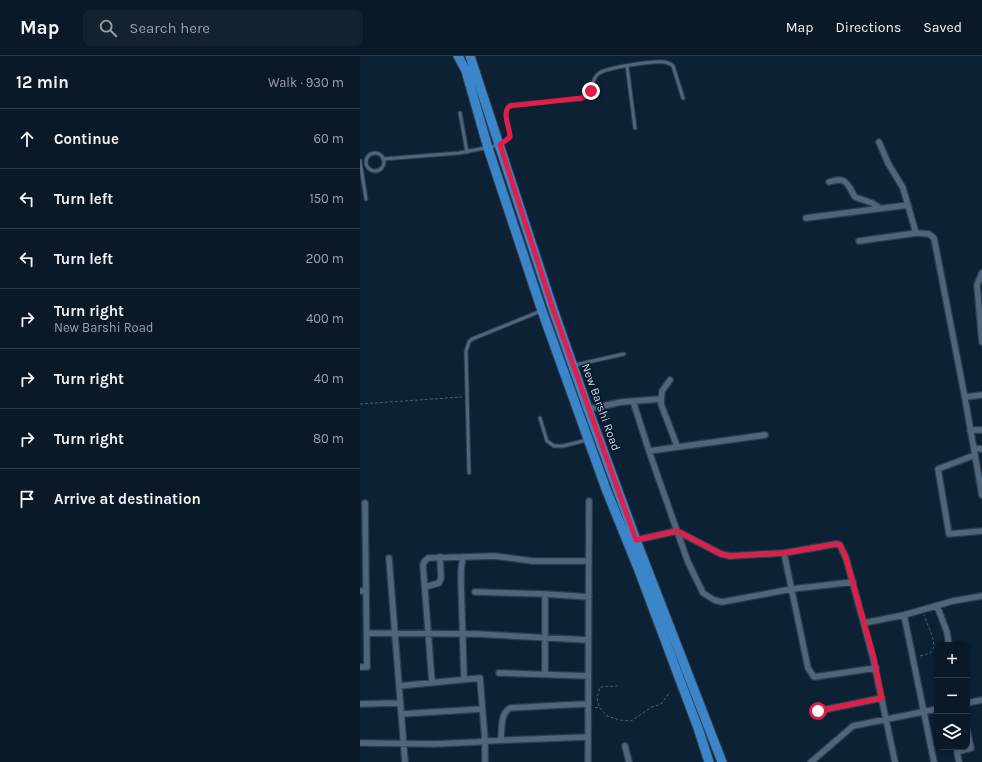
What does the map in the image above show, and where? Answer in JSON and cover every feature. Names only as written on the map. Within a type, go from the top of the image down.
[{"type":"main road","name":"New Barshi Road","points":[[458,56],[466,71],[488,148],[542,311],[606,489],[638,568],[698,728],[708,762]]},
{"type":"main road","name":"New Barshi Road","points":[[470,56],[553,309],[588,409],[636,540],[722,762]]},
{"type":"street","points":[[879,142],[888,163],[903,188],[916,233]]},
{"type":"street","points":[[829,182],[837,179],[845,181],[855,197],[872,203],[880,208]]},
{"type":"street","points":[[806,218],[908,205]]},
{"type":"street","points":[[860,241],[916,233],[928,234],[934,238],[965,397],[982,495]]},
{"type":"street","points":[[982,273],[977,286],[982,342]]},
{"type":"street","points":[[670,380],[662,391],[660,399],[677,446]]},
{"type":"street","points":[[965,397],[982,395]]},
{"type":"street","points":[[588,409],[617,403],[660,399]]},
{"type":"street","points":[[633,401],[648,451],[688,562],[703,593],[714,600],[722,602],[792,589],[853,582]]},
{"type":"street","points":[[970,430],[982,430]]},
{"type":"street","points":[[648,451],[766,435]]},
{"type":"street","points":[[974,448],[982,449]]},
{"type":"street","points":[[975,455],[938,469],[949,534],[982,531]]},
{"type":"street","points":[[588,762],[589,501]]},
{"type":"street","points":[[360,667],[367,667],[368,633],[363,591],[365,503]]},
{"type":"street","points":[[636,540],[677,531],[721,554],[730,556],[784,553],[836,544],[840,545],[846,558],[876,668],[895,762]]},
{"type":"street","points":[[784,553],[808,668],[814,677],[876,668]]},
{"type":"street","points":[[432,683],[424,562],[428,558],[494,556],[533,561],[589,561]]},
{"type":"street","points":[[425,587],[439,583],[441,578],[440,557]]},
{"type":"street","points":[[463,557],[460,575],[464,679]]},
{"type":"street","points":[[389,558],[404,743],[404,762]]},
{"type":"street","points":[[475,592],[589,597]]},
{"type":"street","points":[[545,594],[545,674]]},
{"type":"street","points":[[864,623],[982,596]]},
{"type":"street","points":[[937,606],[947,632],[949,642]]},
{"type":"street","points":[[904,615],[934,762]]},
{"type":"street","points":[[368,633],[462,634],[588,640]]},
{"type":"street","points":[[499,673],[588,676]]},
{"type":"street","points":[[399,686],[480,678],[485,741],[485,762]]},
{"type":"street","points":[[818,711],[882,698]]},
{"type":"street","points":[[970,702],[982,700]]},
{"type":"street","points":[[360,704],[400,703]]},
{"type":"street","points":[[501,739],[503,717],[506,710],[510,708],[588,704]]},
{"type":"street","points":[[401,714],[482,709]]},
{"type":"street","points":[[811,762],[853,726],[934,710]]},
{"type":"street","points":[[360,743],[435,744],[501,739],[588,737]]},
{"type":"street","points":[[625,746],[629,762]]},
{"type":"street","points":[[959,762],[957,752],[964,750]]},
{"type":"lane","points":[[383,159],[467,152],[500,145],[510,137],[506,112],[507,108],[510,106],[581,98],[587,96],[591,91],[597,75],[605,70],[660,62],[670,64],[674,66],[683,98]]},
{"type":"lane","points":[[627,66],[635,128]]},
{"type":"lane","points":[[460,113],[467,152]]},
{"type":"lane","points":[[366,163],[368,157],[373,154],[379,155],[384,162],[382,168],[377,171],[369,168],[366,163],[360,162],[366,199]]},
{"type":"lane","points":[[469,473],[466,351],[469,342],[472,339],[542,311]]},
{"type":"lane","points":[[573,366],[624,354]]},
{"type":"lane","points":[[540,418],[547,440],[554,446],[563,446],[589,440]]},
{"type":"path","points":[[360,404],[467,397]]},
{"type":"path","points":[[912,658],[930,652],[934,647],[933,638],[926,622]]},
{"type":"path","points":[[617,686],[600,687],[597,698],[599,707],[608,716],[620,720],[631,721],[652,707],[661,704],[670,692]]},
{"type":"path","points":[[588,712],[599,707]]},
{"type":"route","points":[[591,91],[587,96],[581,98],[517,104],[510,106],[507,108],[506,112],[510,137],[500,145],[553,309],[588,409],[636,540],[677,531],[721,554],[730,556],[784,553],[836,544],[840,545],[846,558],[874,658],[882,698],[818,711]]}]
